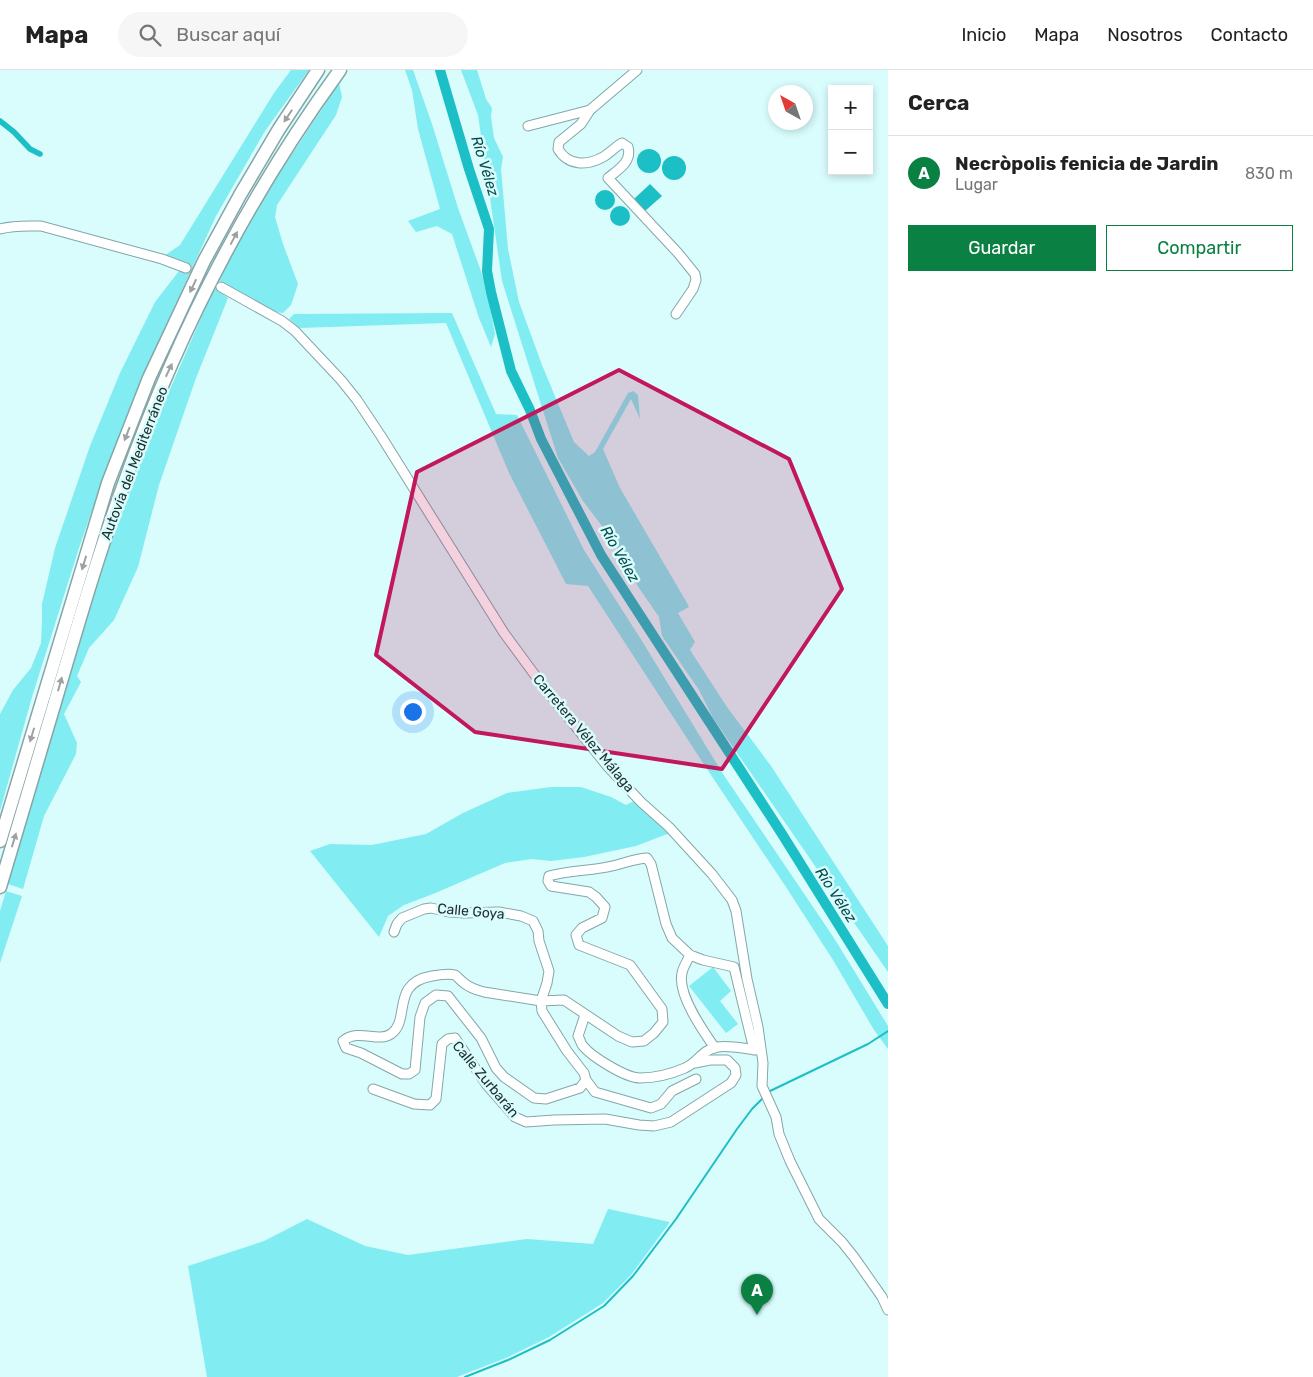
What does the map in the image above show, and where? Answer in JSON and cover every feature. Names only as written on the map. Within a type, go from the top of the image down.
[{"type":"highway","name":"Autovía del Mediterráneo","points":[[0,887],[87,592],[125,480],[161,387],[242,222],[340,70]]},
{"type":"highway","name":"Autovía del Mediterráneo","points":[[0,841],[108,483],[149,378],[204,261],[236,202],[279,129],[316,72]]},
{"type":"street","points":[[637,70],[590,110],[581,124],[559,142],[558,149],[561,155],[568,160],[579,163],[597,160],[622,143],[628,147],[628,159],[608,178],[678,253],[695,274],[696,280],[693,289],[676,314]]},
{"type":"street","points":[[528,126],[590,110]]},
{"type":"street","points":[[0,229],[9,226],[41,226],[162,259],[186,268]]},
{"type":"street","name":"Carretera Vélez Málaga","points":[[221,287],[282,321],[295,331],[341,380],[382,436],[504,633],[522,658],[608,767],[641,802],[673,831],[725,889],[736,910],[747,979],[758,1027],[758,1050],[762,1086],[776,1116],[779,1134],[790,1162],[819,1219],[854,1256],[882,1296],[888,1310]]},
{"type":"street","points":[[586,1080],[580,1088],[546,1099],[534,1098],[504,1077],[496,1068],[481,1038],[448,996],[436,995],[425,1003],[420,1017],[415,1070],[409,1074],[402,1074],[361,1053],[346,1048],[344,1041],[349,1036],[362,1034],[383,1036],[391,1034],[400,1018],[403,1000],[408,989],[421,978],[441,974],[455,976],[475,990],[541,1001],[564,1000],[618,1036],[632,1042],[644,1041],[654,1033],[662,1022],[662,1009],[630,965],[579,945],[576,935],[582,928],[602,918],[604,907],[596,897],[588,892],[551,886],[548,881],[549,876],[569,871],[612,866],[647,858],[652,864],[666,924],[672,938],[690,955],[734,968],[758,1050],[732,1046],[715,1048],[702,1028],[683,991],[682,973],[690,955]]},
{"type":"street","name":"Calle Goya","points":[[394,932],[402,918],[431,908],[464,913],[499,912],[521,916],[533,921],[538,931],[539,941],[549,971],[541,1001]]},
{"type":"street","points":[[541,1001],[542,1011],[567,1052],[584,1073],[594,1092],[651,1108],[661,1104],[672,1091],[696,1079]]},
{"type":"street","name":"Calle Zurbarán","points":[[373,1089],[414,1104],[430,1105],[436,1099],[442,1044],[448,1039],[454,1038],[486,1084],[515,1117],[526,1122],[605,1119],[654,1126],[671,1122],[731,1083],[736,1075],[735,1068],[727,1060],[710,1060],[695,1063],[661,1076],[638,1078],[622,1072],[610,1066],[583,1046],[578,1036],[585,1015]]},
{"type":"street","name":"Calle Zurbarán","points":[[695,1063],[700,1055],[715,1048]]},
{"type":"highlighted area","points":[[619,370],[789,459],[842,589],[722,769],[475,732],[376,655],[417,472]]},
{"type":"shaded area","points":[[291,70],[309,70],[265,131],[216,216],[144,373],[107,467],[79,548],[32,697],[0,811],[0,714],[13,690],[31,668],[41,643],[42,604],[55,548],[90,446],[120,373],[155,302],[179,271],[183,272],[164,256],[180,245],[274,93]]},
{"type":"shaded area","points":[[405,70],[413,70],[458,208],[486,285],[495,334],[491,347],[479,318],[452,234],[437,226],[416,232],[408,221],[440,209],[418,129],[412,90]]},
{"type":"shaded area","points":[[461,70],[477,70],[486,99],[492,108],[491,117],[494,138],[503,157],[501,169],[508,249],[519,302],[542,365],[574,442],[589,456],[595,452],[628,393],[633,391],[638,395],[640,419],[631,399],[603,449],[620,488],[689,607],[678,613],[695,642],[690,650],[727,707],[771,766],[888,946],[888,972],[713,718],[699,690],[662,636],[659,617],[639,588],[611,538],[583,501],[558,458],[502,281],[478,115]]},
{"type":"shaded area","points":[[339,83],[342,97],[336,115],[277,205],[275,217],[298,284],[291,305],[283,313],[269,311],[218,280],[271,186]]},
{"type":"shaded area","points":[[649,149],[658,152],[661,161],[658,170],[649,173],[640,170],[637,161],[640,152]]},
{"type":"shaded area","points":[[674,156],[683,159],[686,168],[683,177],[674,180],[665,177],[662,168],[665,159]]},
{"type":"shaded area","points":[[650,184],[662,196],[645,211],[634,199]]},
{"type":"shaded area","points":[[605,190],[612,193],[615,200],[612,207],[605,210],[598,207],[595,200],[598,193]]},
{"type":"shaded area","points":[[620,206],[627,209],[630,216],[627,223],[620,226],[613,223],[610,216],[613,209]]},
{"type":"shaded area","points":[[214,288],[228,298],[196,378],[159,485],[138,567],[114,620],[89,648],[77,676],[81,682],[64,714],[77,743],[76,754],[44,816],[23,889],[8,884],[71,670],[110,546],[155,424]]},
{"type":"shaded area","points":[[452,313],[496,414],[517,415],[584,550],[723,774],[834,938],[888,1026],[888,1049],[874,1030],[833,960],[786,887],[588,586],[566,584],[509,473],[446,323],[299,328],[289,319],[294,314]]},
{"type":"shaded area","points":[[551,787],[581,787],[611,797],[626,805],[636,800],[670,833],[636,846],[584,857],[551,861],[532,859],[505,863],[404,905],[388,916],[379,937],[310,851],[330,844],[372,845],[426,834],[463,813],[507,793]]},
{"type":"shaded area","points":[[6,891],[22,896],[0,963],[0,911]]},
{"type":"shaded area","points":[[713,967],[731,991],[720,1001],[738,1024],[726,1033],[689,986]]},
{"type":"shaded area","points":[[608,1209],[670,1222],[631,1275],[603,1303],[549,1337],[506,1358],[457,1377],[207,1377],[188,1266],[264,1241],[307,1219],[365,1246],[408,1255],[527,1239],[593,1244]]},
{"type":"waterway","name":"Río Vélez","points":[[440,70],[489,229],[487,271],[511,371],[530,410],[541,439],[601,555],[782,834],[888,1004]]},
{"type":"waterway","points":[[0,121],[14,132],[30,149],[40,154]]},
{"type":"waterway","points":[[768,1092],[868,1044],[888,1031]]},
{"type":"waterway","points":[[465,1377],[508,1360],[550,1340],[604,1306],[633,1276],[676,1219],[737,1129],[764,1097]]},
{"type":"tunnel","points":[[186,268],[216,284]]},
{"type":"place","name":"Necròpolis fenicia de Jardin","points":[[757,1315]]}]
